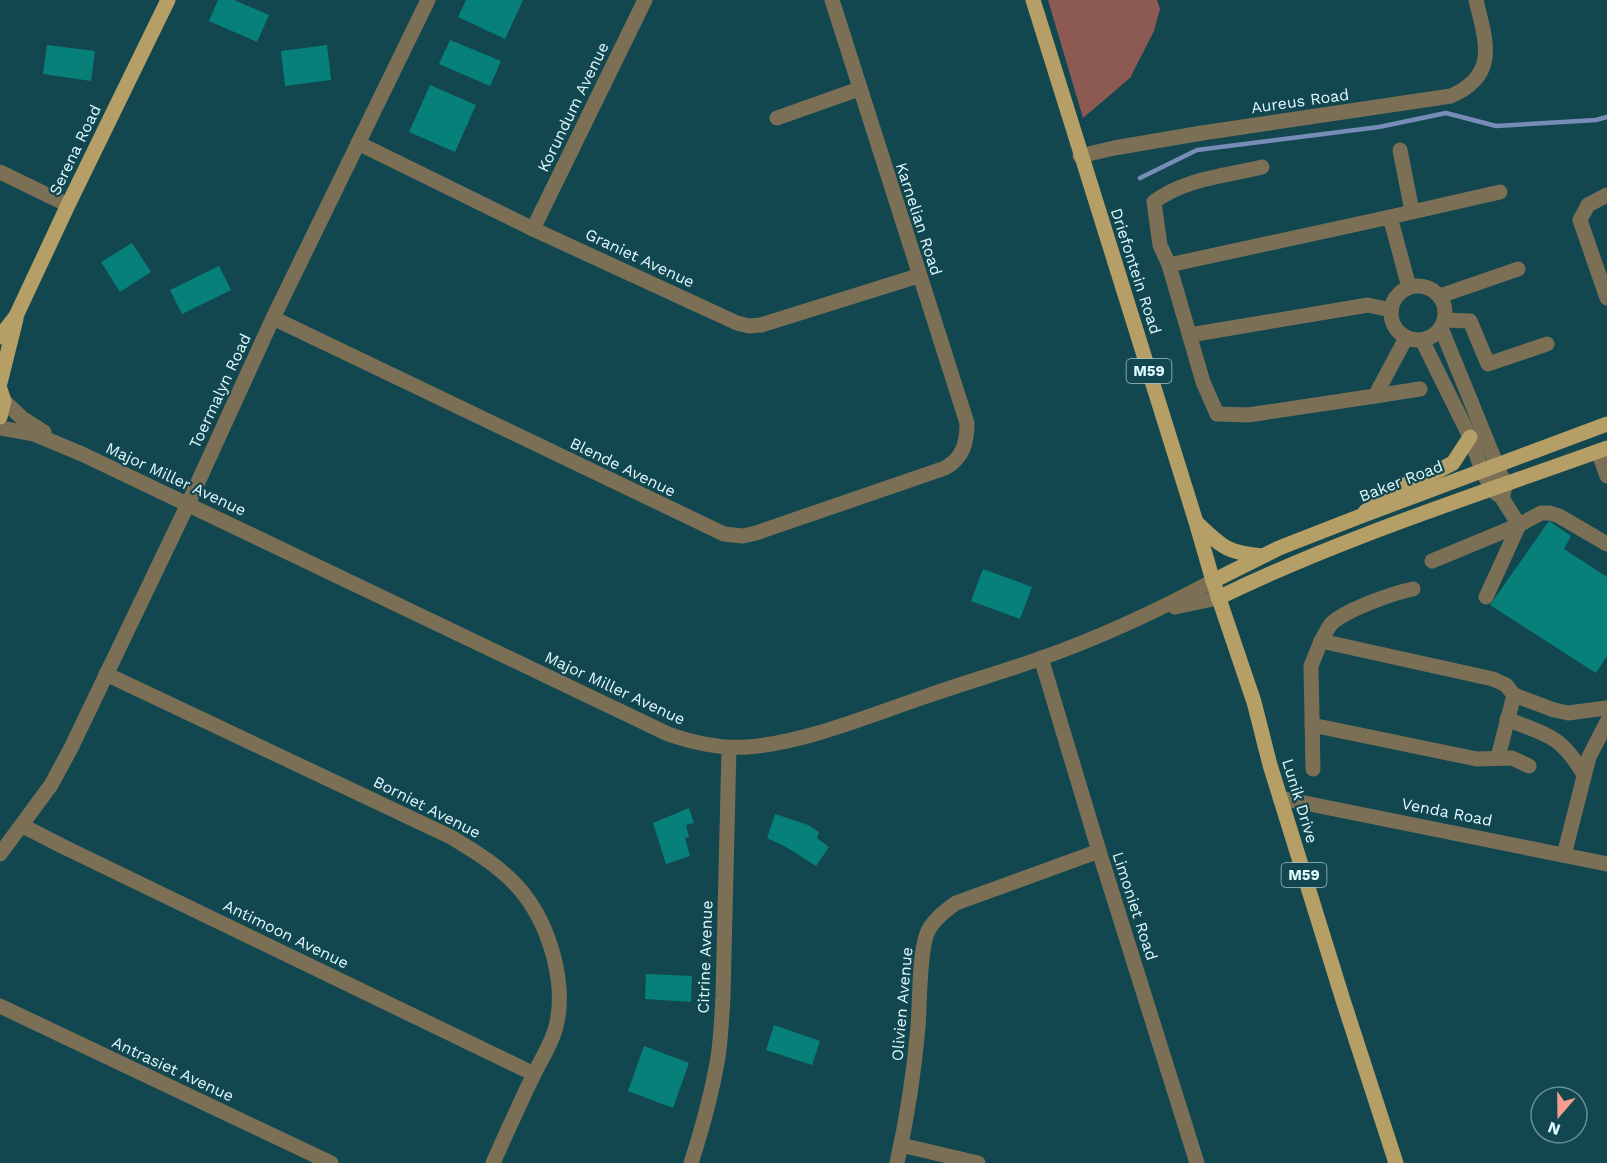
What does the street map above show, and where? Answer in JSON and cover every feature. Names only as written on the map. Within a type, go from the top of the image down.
[{"type":"main road","name":"Serena Road","points":[[0,337],[16,316],[168,0]]},
{"type":"main road","name":"Driefontein Road","points":[[1033,0],[1215,589]]},
{"type":"main road","name":"Serena Road","points":[[0,382],[16,316]]},
{"type":"main road","points":[[0,417],[3,411],[2,395]]},
{"type":"main road","name":"Baker Road","points":[[1215,589],[1264,556],[1361,516],[1607,424]]},
{"type":"main road","points":[[1361,516],[1387,492],[1453,463],[1470,437]]},
{"type":"main road","points":[[1215,589],[1266,576],[1346,543],[1500,491],[1602,449]]},
{"type":"main road","points":[[1196,522],[1227,550],[1264,556]]},
{"type":"main road","name":"Lunik Drive","points":[[1215,589],[1254,702],[1280,798],[1396,1163]]},
{"type":"street","name":"Toermalyn Road","points":[[0,855],[51,785],[188,504],[273,318],[428,0]]},
{"type":"street","name":"Korundum Avenue","points":[[533,229],[645,0]]},
{"type":"street","name":"Karnelian Road","points":[[832,0],[918,276],[967,423],[963,450]]},
{"type":"street","name":"Aureus Road","points":[[1080,156],[1114,148],[1450,96],[1473,84],[1486,59],[1485,38],[1476,0]]},
{"type":"street","points":[[777,118],[859,89]]},
{"type":"street","name":"Graniet Avenue","points":[[358,143],[533,229],[737,323],[749,326],[779,320],[918,276]]},
{"type":"street","points":[[1400,150],[1412,211]]},
{"type":"street","points":[[1262,167],[1188,184],[1167,191],[1154,202],[1160,245],[1203,382],[1217,414],[1248,415],[1420,389]]},
{"type":"street","points":[[0,172],[68,205]]},
{"type":"street","points":[[1168,265],[1500,192]]},
{"type":"street","points":[[1607,195],[1587,205],[1580,220],[1607,298]]},
{"type":"street","points":[[1390,217],[1409,287]]},
{"type":"street","points":[[1440,296],[1518,269]]},
{"type":"street","points":[[1414,339],[1429,338],[1442,324],[1445,312],[1440,296],[1426,287],[1409,287],[1396,296],[1390,310],[1394,327],[1414,339],[1489,467]]},
{"type":"street","points":[[1190,335],[1368,305],[1390,310]]},
{"type":"street","name":"Blende Avenue","points":[[273,318],[724,534],[743,536],[756,533],[945,468],[953,464],[963,450]]},
{"type":"street","points":[[1442,324],[1470,321],[1488,364],[1547,344]]},
{"type":"street","points":[[1442,324],[1489,467],[1519,525]]},
{"type":"street","points":[[1375,396],[1414,339]]},
{"type":"street","name":"Major Miller Avenue","points":[[2,395],[22,418],[82,454]]},
{"type":"street","name":"Major Miller Avenue","points":[[0,428],[34,434],[82,454],[668,734],[691,742],[729,748],[791,740],[859,719],[1041,658],[1157,610],[1215,589]]},
{"type":"street","points":[[1602,449],[1607,476]]},
{"type":"street","points":[[1432,561],[1519,525],[1541,513],[1550,513],[1607,544]]},
{"type":"street","points":[[1486,597],[1519,525]]},
{"type":"street","points":[[1313,769],[1311,666],[1322,640],[1331,625],[1339,618],[1392,593],[1413,589]]},
{"type":"street","points":[[1322,640],[1493,679],[1506,686],[1514,695],[1554,710],[1568,713],[1607,708]]},
{"type":"street","name":"Limoniet Road","points":[[1041,658],[1098,851],[1197,1163]]},
{"type":"street","name":"Borniet Avenue","points":[[106,674],[451,837],[474,851],[510,879],[522,892],[553,954],[558,975],[559,1011],[554,1031],[493,1163]]},
{"type":"street","points":[[1498,757],[1514,695]]},
{"type":"street","points":[[1507,719],[1556,738],[1574,758],[1584,775]]},
{"type":"street","points":[[1564,855],[1589,757],[1607,722]]},
{"type":"street","points":[[1312,725],[1477,759],[1512,758],[1530,766]]},
{"type":"street","name":"Citrine Avenue","points":[[691,1163],[707,1105],[719,1047],[723,996],[729,748]]},
{"type":"street","name":"Venda Road","points":[[1280,798],[1607,864]]},
{"type":"street","name":"Antimoon Avenue","points":[[23,826],[534,1074]]},
{"type":"street","name":"Olivien Avenue","points":[[897,1163],[915,1061],[926,937],[930,928],[941,914],[956,903],[1098,851]]},
{"type":"street","name":"Antrasiet Avenue","points":[[0,1006],[331,1163]]},
{"type":"street","points":[[901,1145],[978,1163]]},
{"type":"shaded area","points":[[1048,0],[1157,0],[1160,9],[1154,31],[1130,78],[1083,118]]},
{"type":"building","points":[[218,0],[234,0],[269,15],[257,42],[209,21]]},
{"type":"building","points":[[466,0],[523,0],[505,39],[458,17]]},
{"type":"building","points":[[450,40],[501,61],[490,86],[439,64]]},
{"type":"building","points":[[47,45],[95,51],[91,81],[43,74]]},
{"type":"building","points":[[327,45],[331,80],[285,86],[281,51]]},
{"type":"building","points":[[430,85],[476,105],[455,152],[409,132]]},
{"type":"building","points":[[132,243],[151,272],[120,292],[101,262]]},
{"type":"building","points":[[219,266],[231,290],[182,314],[170,290]]},
{"type":"building","points":[[1549,521],[1571,536],[1564,549],[1607,577],[1607,656],[1596,673],[1490,605]]},
{"type":"building","points":[[983,569],[1032,587],[1020,619],[971,601]]},
{"type":"building","points":[[689,808],[694,823],[686,825],[689,837],[685,838],[690,856],[666,864],[653,823]]},
{"type":"building","points":[[775,814],[808,825],[819,832],[817,838],[829,847],[816,866],[767,838]]},
{"type":"building","points":[[646,974],[692,976],[691,1002],[645,999]]},
{"type":"building","points":[[774,1025],[820,1041],[812,1065],[766,1050]]},
{"type":"building","points":[[644,1046],[689,1063],[673,1108],[628,1091]]},
{"type":"waterway","points":[[1140,178],[1197,150],[1379,127],[1446,113],[1496,126],[1596,120],[1607,117]]}]
